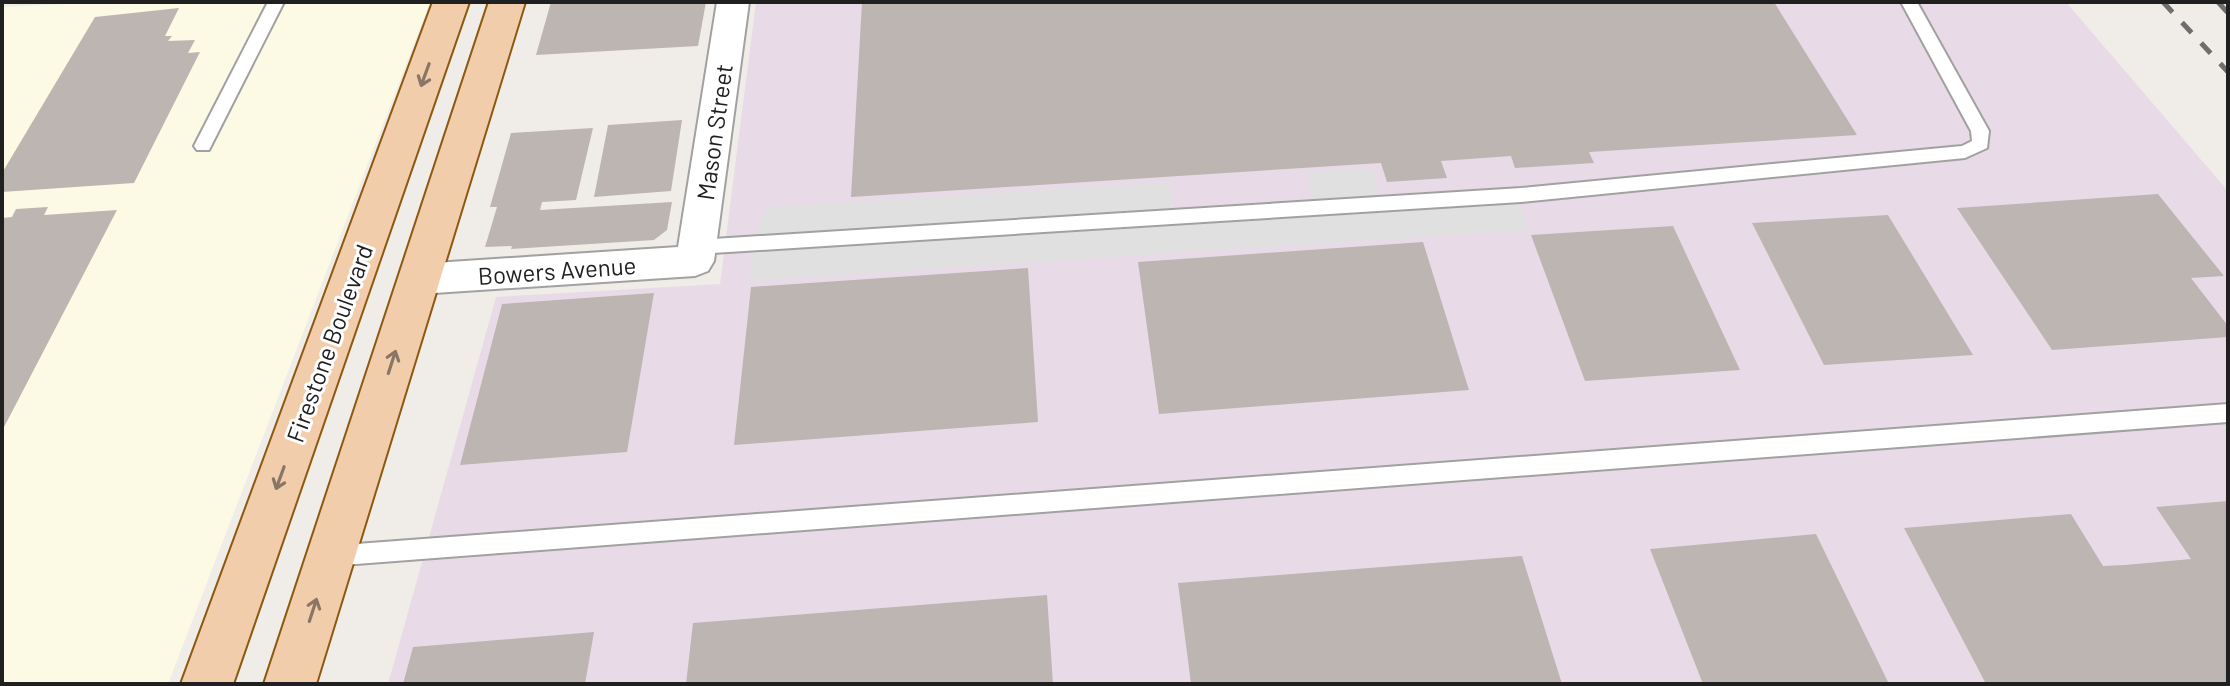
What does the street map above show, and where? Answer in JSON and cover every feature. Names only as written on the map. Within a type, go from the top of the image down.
[{"type":"main road","name":"Firestone Boulevard","points":[[207,684],[451,2]]},
{"type":"main road","points":[[290,684],[507,2]]},
{"type":"street","name":"Mason Street","points":[[696,254],[733,2]]},
{"type":"street","name":"Bowers Avenue","points":[[419,279],[696,254]]},
{"type":"lane","points":[[203,146],[276,2]]},
{"type":"lane","points":[[696,254],[1521,195],[1965,152],[1981,144],[1980,131],[1909,2]]},
{"type":"lane","points":[[330,556],[2228,413]]},
{"type":"shaded area","points":[[108,2],[430,2],[168,684],[2,684],[2,7]]},
{"type":"shaded area","points":[[756,2],[2066,2],[2228,191],[2228,684],[388,684],[496,297],[720,284]]},
{"type":"shaded area","points":[[1372,168],[1380,196],[1513,188],[1529,230],[749,281],[753,237],[768,207],[1168,182],[1174,212],[1313,201],[1307,172]]},
{"type":"building","points":[[551,2],[706,2],[698,46],[536,55]]},
{"type":"building","points":[[862,2],[1774,2],[1857,135],[1589,152],[1594,163],[1515,168],[1511,156],[1441,161],[1447,178],[1387,182],[1381,163],[851,197]]},
{"type":"building","points":[[179,8],[165,36],[172,36],[168,41],[195,40],[188,53],[200,52],[134,183],[2,192],[2,173],[95,17]]},
{"type":"building","points":[[682,120],[671,191],[594,197],[608,125]]},
{"type":"building","points":[[593,128],[576,200],[542,202],[540,210],[672,202],[667,230],[654,240],[511,249],[512,246],[485,247],[497,207],[490,207],[511,133]]},
{"type":"building","points":[[2158,194],[2224,276],[2191,278],[2228,326],[2228,337],[2052,350],[1957,208]]},
{"type":"building","points":[[48,207],[44,215],[117,210],[2,431],[2,218],[12,217],[16,209]]},
{"type":"building","points":[[1888,215],[1973,355],[1824,365],[1752,223]]},
{"type":"building","points":[[1673,226],[1740,370],[1585,381],[1531,235]]},
{"type":"building","points":[[1423,242],[1469,390],[1159,414],[1138,262]]},
{"type":"building","points":[[1028,268],[1038,422],[734,445],[751,287]]},
{"type":"building","points":[[654,293],[627,452],[460,465],[502,304]]},
{"type":"building","points":[[2228,501],[2228,684],[1986,684],[1904,528],[2071,514],[2103,566],[2125,565],[2191,559],[2156,507]]},
{"type":"building","points":[[1816,534],[1889,684],[1703,684],[1650,549]]},
{"type":"building","points":[[1522,556],[1562,684],[1191,684],[1178,583]]},
{"type":"building","points":[[1047,595],[1053,684],[686,684],[693,623]]},
{"type":"building","points":[[594,632],[585,684],[403,684],[413,647]]},
{"type":"railway","points":[[2163,2],[2228,72]]},
{"type":"railway","points":[[2218,2],[2228,13]]}]
